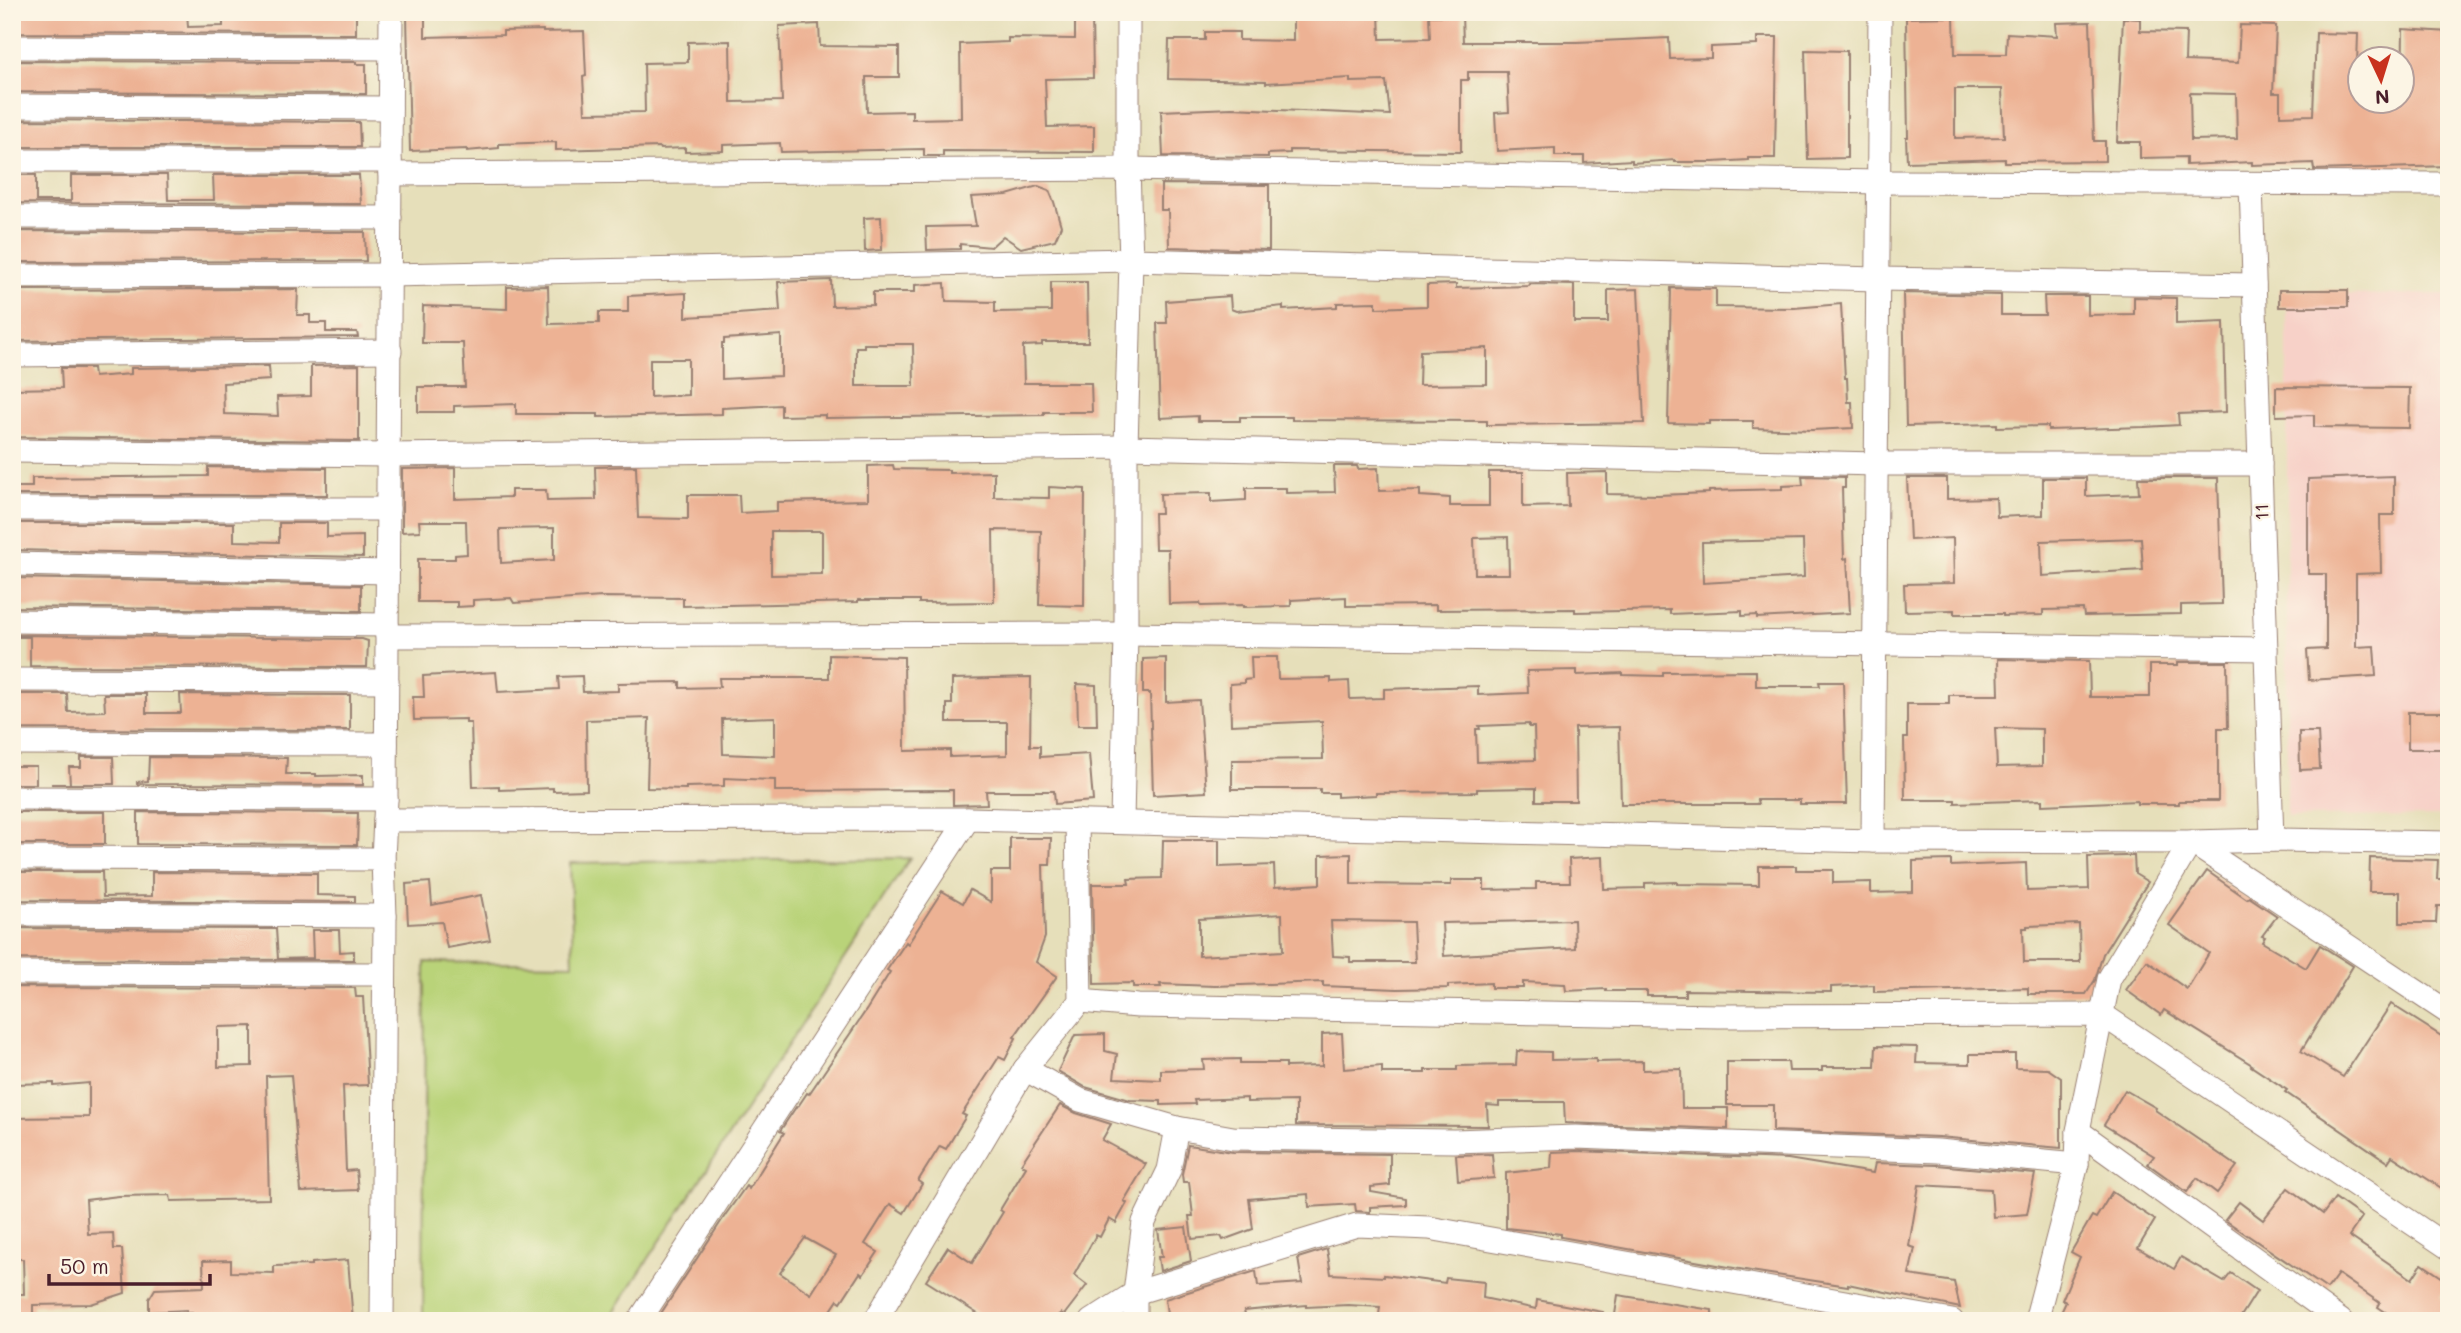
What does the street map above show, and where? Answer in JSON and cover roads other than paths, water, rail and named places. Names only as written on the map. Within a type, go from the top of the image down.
[{"type":"street","points":[[382,1321],[385,916],[383,859],[386,810],[391,12]]},
{"type":"street","points":[[1122,822],[1131,260],[1128,12]]},
{"type":"street","points":[[1873,841],[1880,12]]},
{"type":"street","points":[[12,47],[391,48]]},
{"type":"street","points":[[12,106],[390,108]]},
{"type":"street","points":[[12,161],[390,168],[1128,169],[1879,182],[2449,184]]},
{"type":"street","name":"11","points":[[2251,184],[2272,840]]},
{"type":"street","points":[[12,217],[390,218]]},
{"type":"street","points":[[12,276],[389,275],[1131,260],[1878,279],[2254,285]]},
{"type":"street","points":[[12,355],[390,351]]},
{"type":"street","points":[[12,451],[388,455],[1126,447],[1877,464],[2260,464]]},
{"type":"street","points":[[12,509],[388,509]]},
{"type":"street","points":[[12,564],[387,572]]},
{"type":"street","points":[[12,621],[387,631],[1126,634],[2266,649]]},
{"type":"street","points":[[12,680],[387,681]]},
{"type":"street","points":[[12,743],[386,744]]},
{"type":"street","points":[[12,798],[386,810],[1077,821],[1873,841],[2272,840],[2449,843]]},
{"type":"street","points":[[639,1321],[968,819]]},
{"type":"street","points":[[875,1321],[1025,1069],[1080,1001],[1077,821]]},
{"type":"street","points":[[2191,842],[2449,1013]]},
{"type":"street","points":[[2036,1321],[2077,1164],[2078,1131],[2109,979],[2191,842]]},
{"type":"street","points":[[12,858],[383,859]]},
{"type":"street","points":[[12,914],[385,916]]},
{"type":"street","points":[[12,973],[384,974]]},
{"type":"street","points":[[1080,1001],[1138,1006],[1705,1016],[2103,1015],[2449,1248]]},
{"type":"street","points":[[1025,1069],[1080,1100],[1177,1128],[1233,1138],[1454,1141],[1576,1138],[1938,1151],[2077,1164]]},
{"type":"street","points":[[1135,1321],[1135,1293],[1144,1222],[1169,1170],[1177,1128]]},
{"type":"street","points":[[2078,1131],[2341,1321]]},
{"type":"street","points":[[1091,1321],[1135,1293],[1357,1225],[1429,1228],[1952,1321]]}]
